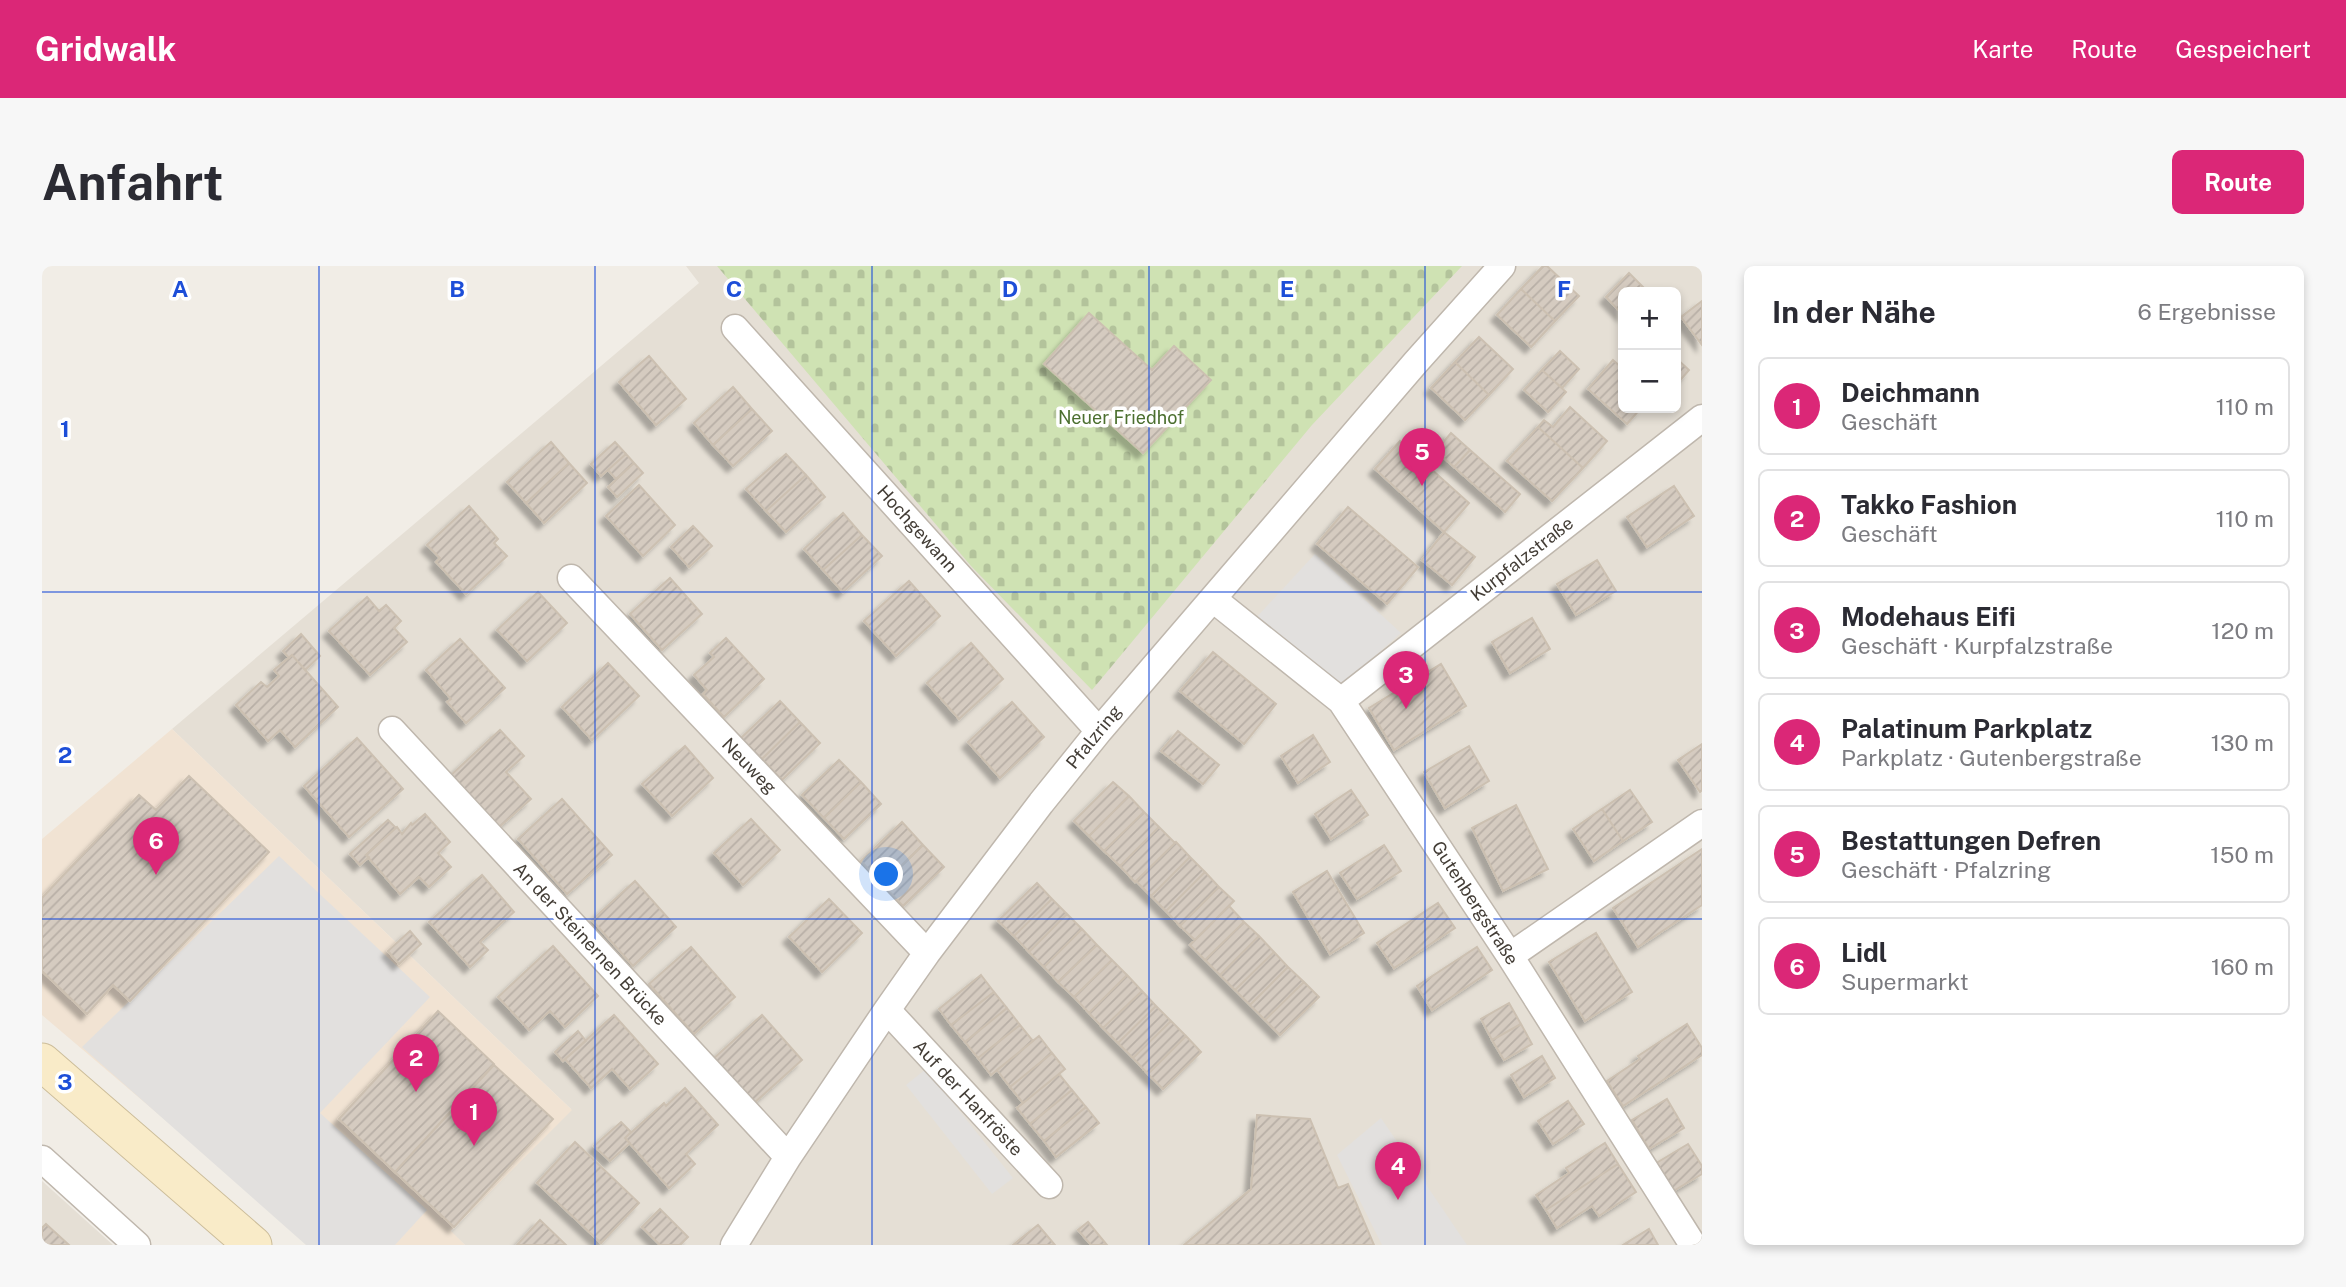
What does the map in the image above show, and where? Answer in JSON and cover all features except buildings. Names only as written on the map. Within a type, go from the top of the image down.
[{"type":"main road","points":[[42,1062],[253,1245]]},
{"type":"street","name":"Pfalzring","points":[[734,1245],[788,1157],[927,953],[1099,731],[1416,362],[1502,266]]},
{"type":"street","name":"Hochgewann","points":[[735,328],[1099,731]]},
{"type":"street","name":"Kurpfalzstraße","points":[[1341,701],[1702,418]]},
{"type":"street","name":"Neuweg","points":[[570,579],[927,953]]},
{"type":"street","name":"Gutenbergstraße","points":[[1213,599],[1341,701],[1510,956],[1693,1245]]},
{"type":"street","name":"An der Steinernen Brücke","points":[[392,730],[788,1157]]},
{"type":"street","points":[[1510,956],[1702,823]]},
{"type":"street","name":"Auf der Hanfröste","points":[[887,1010],[1049,1185]]},
{"type":"street","points":[[42,1159],[137,1245]]},
{"type":"shaded area","points":[[686,266],[1702,266],[1702,1245],[465,1245],[451,1232],[571,1109],[172,729],[699,283]]},
{"type":"shaded area","points":[[1315,554],[1401,633],[1340,687],[1255,619]]},
{"type":"shaded area","points":[[172,729],[572,1110],[451,1231],[465,1245],[312,1245],[42,1015],[42,839]]},
{"type":"shaded area","points":[[279,856],[430,997],[320,1113],[427,1210],[395,1245],[306,1245],[82,1047]]},
{"type":"shaded area","points":[[926,1069],[1013,1178],[992,1194],[906,1085]]},
{"type":"shaded area","points":[[1381,1118],[1467,1245],[1382,1245],[1337,1155]]},
{"type":"shaded area","points":[[42,1181],[113,1245],[42,1245]]},
{"type":"green space","name":"Neuer Friedhof","points":[[717,266],[1462,266],[1312,425],[1092,690],[971,566]]},
{"type":"place","name":"Bestattungen Defren","points":[[1422,486]]},
{"type":"place","name":"Modehaus Eifi","points":[[1406,709]]},
{"type":"place","name":"Lidl","points":[[156,875]]},
{"type":"place","name":"Takko Fashion","points":[[416,1092]]},
{"type":"place","name":"Deichmann","points":[[474,1146]]},
{"type":"place","name":"Palatinum Parkplatz","points":[[1398,1200]]}]
